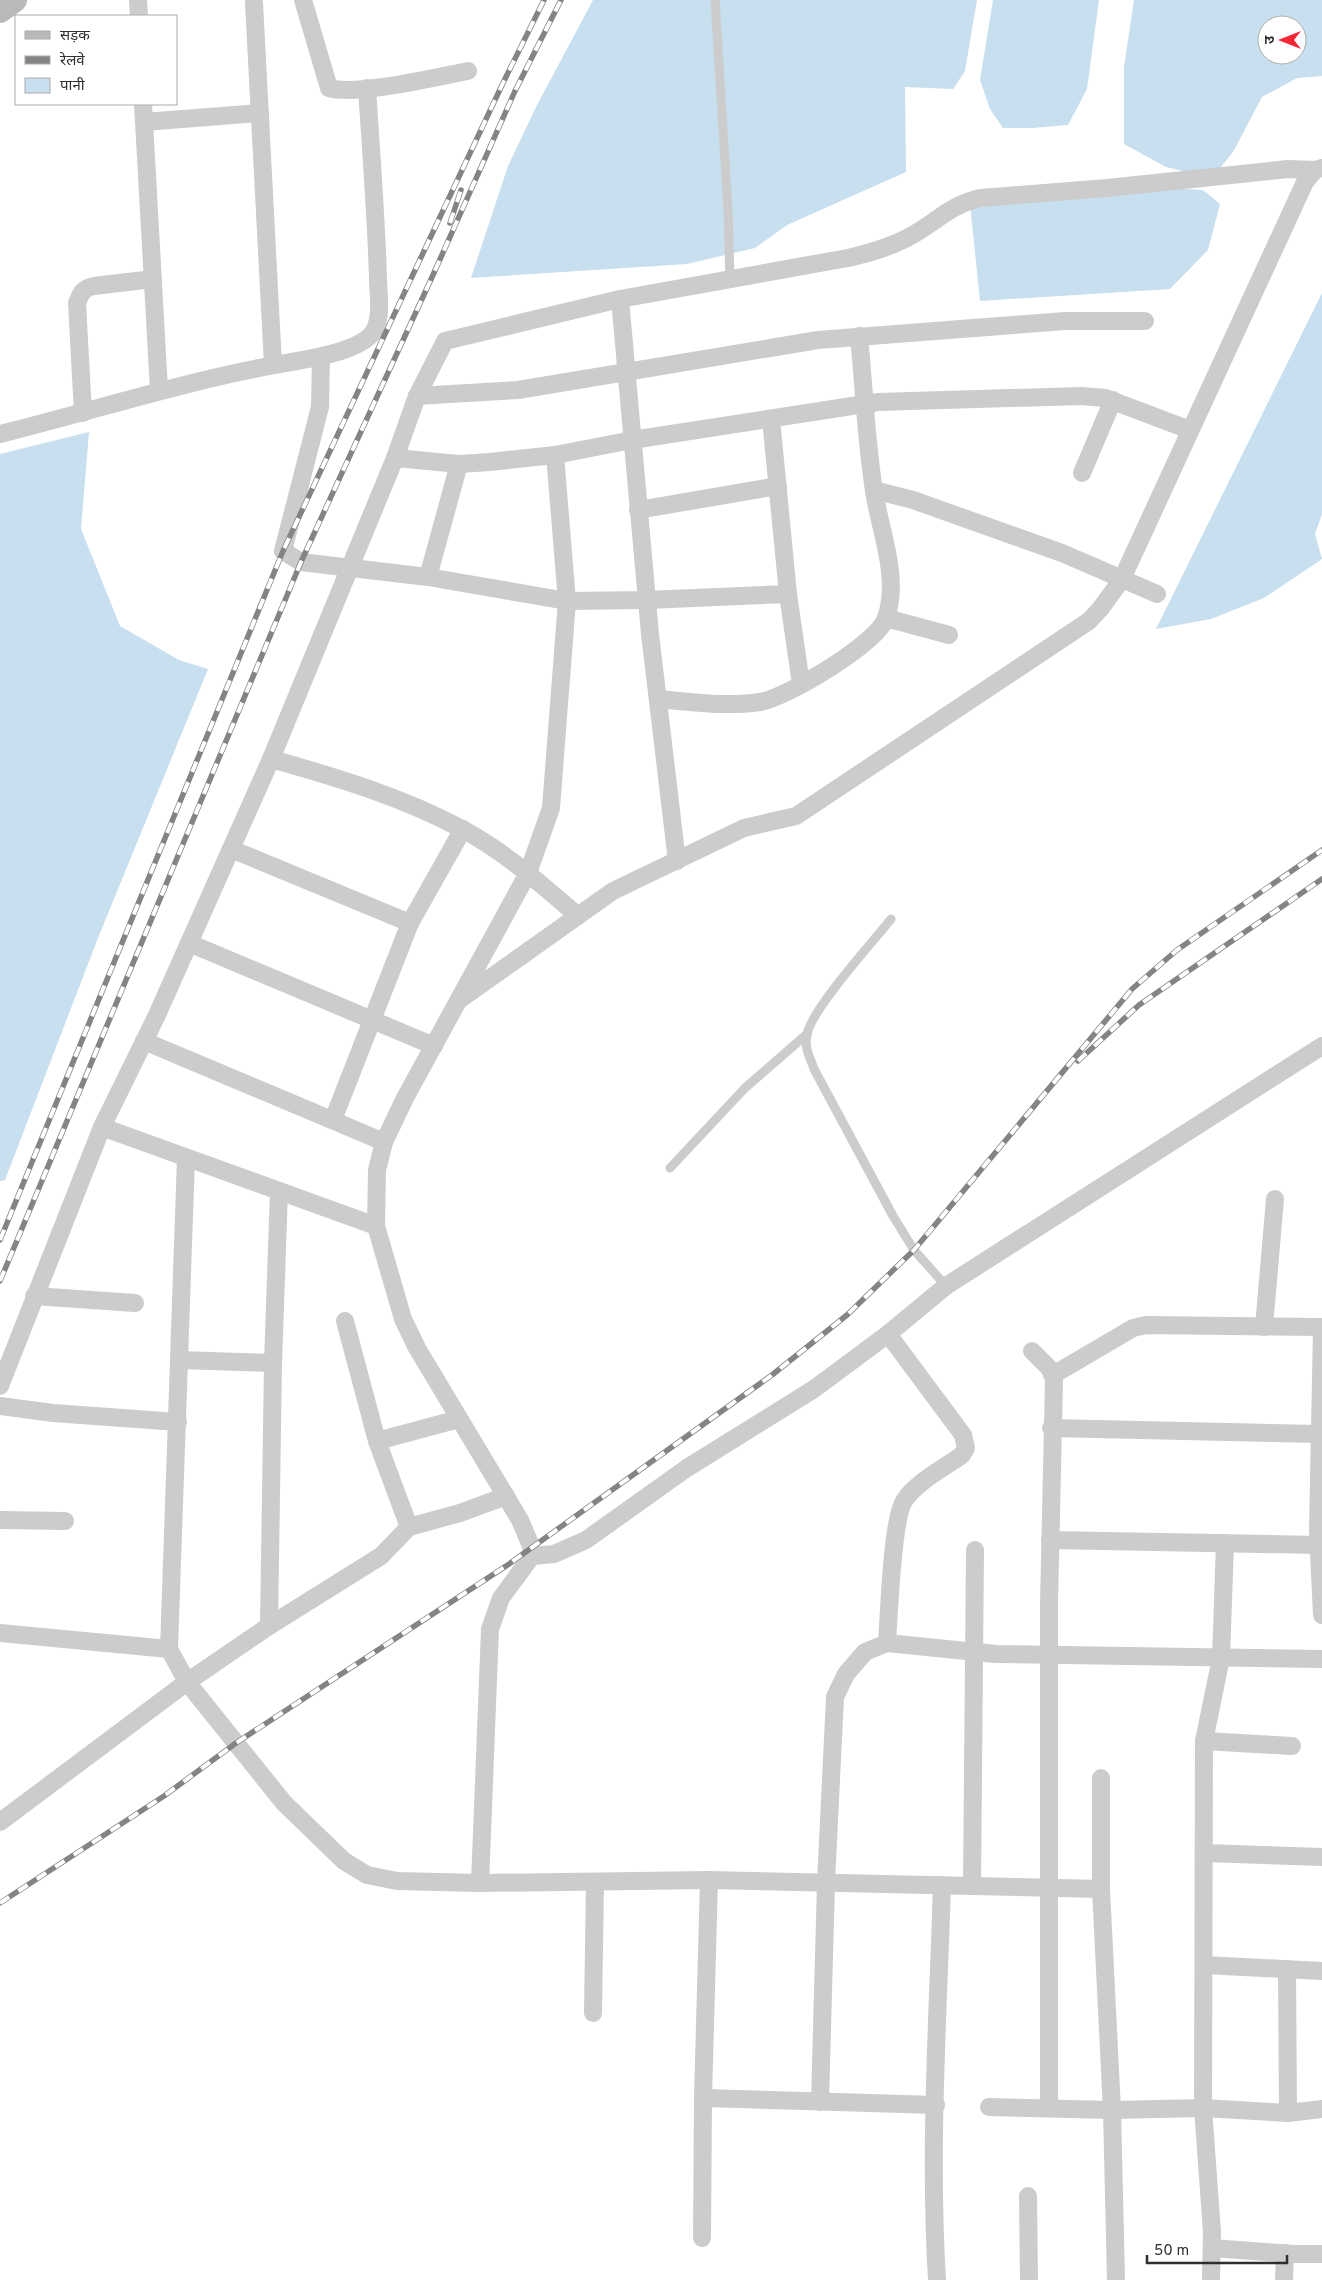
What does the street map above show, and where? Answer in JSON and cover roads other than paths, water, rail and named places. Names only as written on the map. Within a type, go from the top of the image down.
[{"type":"street","points":[[0,11],[15,0]]},
{"type":"street","points":[[138,0],[139,15]]},
{"type":"street","points":[[302,0],[329,88],[339,91],[367,88],[468,71]]},
{"type":"street","points":[[254,4],[273,365]]},
{"type":"street","points":[[0,434],[83,413],[160,390],[273,365],[321,357],[360,343],[371,336],[379,317],[377,236],[367,88]]},
{"type":"street","points":[[143,105],[160,390]]},
{"type":"street","points":[[144,122],[260,113]]},
{"type":"street","points":[[0,1386],[102,1128],[144,1041],[272,759],[395,458],[417,396],[445,341],[620,299],[848,258],[885,248],[908,237],[948,210],[962,203],[980,198],[1107,188],[1288,169],[1318,169]]},
{"type":"street","points":[[459,1000],[613,891],[744,828],[796,816],[1089,621],[1122,579],[1305,182],[1318,169]]},
{"type":"street","points":[[83,413],[77,304],[80,293],[86,288],[94,286],[153,279]]},
{"type":"street","points":[[620,299],[647,600],[677,861]]},
{"type":"street","points":[[417,396],[518,390],[818,340],[1065,321],[1145,321]]},
{"type":"street","points":[[658,699],[748,703],[773,698],[801,684],[864,645],[877,632],[886,618],[890,598],[888,563],[874,490],[859,336]]},
{"type":"street","points":[[321,357],[320,407],[283,551],[301,562],[428,577],[567,601],[647,600],[788,594]]},
{"type":"street","points":[[395,458],[459,464],[555,455],[632,440],[866,404],[1081,396],[1113,400],[1190,430]]},
{"type":"street","points":[[1082,474],[1113,400]]},
{"type":"street","points":[[771,419],[788,594],[801,684]]},
{"type":"street","points":[[480,1883],[490,1629],[501,1598],[532,1556],[531,1546],[520,1520],[459,1419],[403,1319],[376,1226],[377,1170],[384,1142],[528,873],[551,808],[567,601],[555,455]]},
{"type":"street","points":[[428,577],[459,464]]},
{"type":"street","points":[[638,510],[778,486]]},
{"type":"street","points":[[874,490],[913,500],[1062,553],[1156,594]]},
{"type":"street","points":[[886,618],[949,635]]},
{"type":"street","points":[[272,759],[333,776],[414,807],[463,829],[528,873],[578,916]]},
{"type":"street","points":[[333,1120],[410,923],[463,829]]},
{"type":"street","points":[[231,850],[410,923]]},
{"type":"street","points":[[189,943],[434,1046]]},
{"type":"street","points":[[144,1041],[384,1142]]},
{"type":"street","points":[[532,1556],[554,1554],[586,1540],[687,1468],[814,1389],[888,1334],[946,1286],[1319,1054]]},
{"type":"street","points":[[102,1128],[376,1226]]},
{"type":"street","points":[[186,1158],[169,1649],[187,1682],[284,1803],[344,1861],[367,1874],[397,1881],[480,1883],[709,1880],[1100,1889]]},
{"type":"street","points":[[269,1626],[273,1363],[279,1191]]},
{"type":"street","points":[[1264,1327],[1275,1199]]},
{"type":"street","points":[[34,1296],[135,1303]]},
{"type":"street","points":[[345,1321],[377,1441],[409,1527]]},
{"type":"street","points":[[1053,1374],[1133,1328],[1159,1325],[1322,1327],[1319,1535],[1322,1616]]},
{"type":"street","points":[[887,1643],[897,1524],[904,1501],[918,1487],[962,1455],[966,1448],[963,1436],[888,1334]]},
{"type":"street","points":[[1032,1351],[1053,1374],[1049,1654],[1049,2108]]},
{"type":"street","points":[[179,1360],[273,1363]]},
{"type":"street","points":[[0,1406],[54,1413],[178,1422]]},
{"type":"street","points":[[377,1441],[459,1419]]},
{"type":"street","points":[[1051,1428],[1320,1434]]},
{"type":"street","points":[[0,1822],[187,1682],[269,1626],[381,1556],[409,1527],[460,1513],[506,1496]]},
{"type":"street","points":[[0,1520],[65,1521]]},
{"type":"street","points":[[1050,1540],[1225,1543],[1319,1535]]},
{"type":"street","points":[[1211,2280],[1212,2248],[1204,2108],[1204,1741],[1221,1658],[1225,1543]]},
{"type":"street","points":[[972,1886],[975,1550]]},
{"type":"street","points":[[0,1634],[169,1649]]},
{"type":"street","points":[[820,2102],[826,1882],[835,1697],[846,1674],[864,1652],[887,1643],[996,1654],[1322,1659]]},
{"type":"street","points":[[1204,1741],[1292,1746]]},
{"type":"street","points":[[1100,1778],[1100,1889],[1112,2110],[1116,2280]]},
{"type":"street","points":[[1204,1853],[1322,1857]]},
{"type":"street","points":[[702,2238],[703,2098],[709,1880]]},
{"type":"street","points":[[593,2013],[595,1882]]},
{"type":"street","points":[[937,2280],[935,2245],[936,2105],[942,1885]]},
{"type":"street","points":[[1204,1965],[1322,1971]]},
{"type":"street","points":[[1288,1969],[1288,2113]]},
{"type":"street","points":[[703,2098],[936,2105]]},
{"type":"street","points":[[989,2107],[1112,2110],[1204,2108],[1288,2113],[1322,2109]]},
{"type":"street","points":[[1028,2196],[1029,2280]]},
{"type":"street","points":[[1212,2248],[1322,2254]]},
{"type":"street","points":[[1284,2280],[1285,2253]]},
{"type":"lane","points":[[715,0],[728,209],[730,280]]},
{"type":"lane","points":[[891,919],[816,1014],[807,1034],[806,1048],[814,1069],[893,1216],[914,1250],[946,1286]]},
{"type":"lane","points":[[670,1168],[745,1088],[807,1034]]},
{"type":"water","points":[[593,0],[977,0],[965,71],[953,89],[905,87],[906,172],[787,225],[755,248],[687,264],[471,278],[508,166],[536,107]]},
{"type":"water","points":[[993,0],[1099,0],[1087,89],[1068,125],[1003,128],[990,109],[980,80]]},
{"type":"water","points":[[1134,0],[1322,0],[1322,76],[1297,78],[1262,97],[1233,152],[1212,178],[1166,167],[1124,144],[1124,67]]},
{"type":"water","points":[[1108,184],[1203,190],[1220,204],[1208,250],[1170,289],[980,301],[969,194]]},
{"type":"water","points":[[1322,293],[1322,514],[1315,534],[1322,559],[1264,598],[1211,619],[1156,629]]},
{"type":"water","points":[[89,432],[81,529],[120,626],[179,660],[208,669],[98,938],[5,1180],[0,1181],[0,454]]},
{"type":"railway","points":[[0,1240],[283,551],[503,83],[544,0]]},
{"type":"railway","points":[[0,1281],[301,562],[515,91],[561,0]]},
{"type":"railway","points":[[450,223],[461,190]]},
{"type":"railway","points":[[0,1903],[164,1796],[236,1743],[509,1564],[772,1375],[847,1315],[914,1250],[1132,989],[1177,950],[1322,850]]},
{"type":"railway","points":[[1078,1061],[1139,1005],[1322,879]]}]
